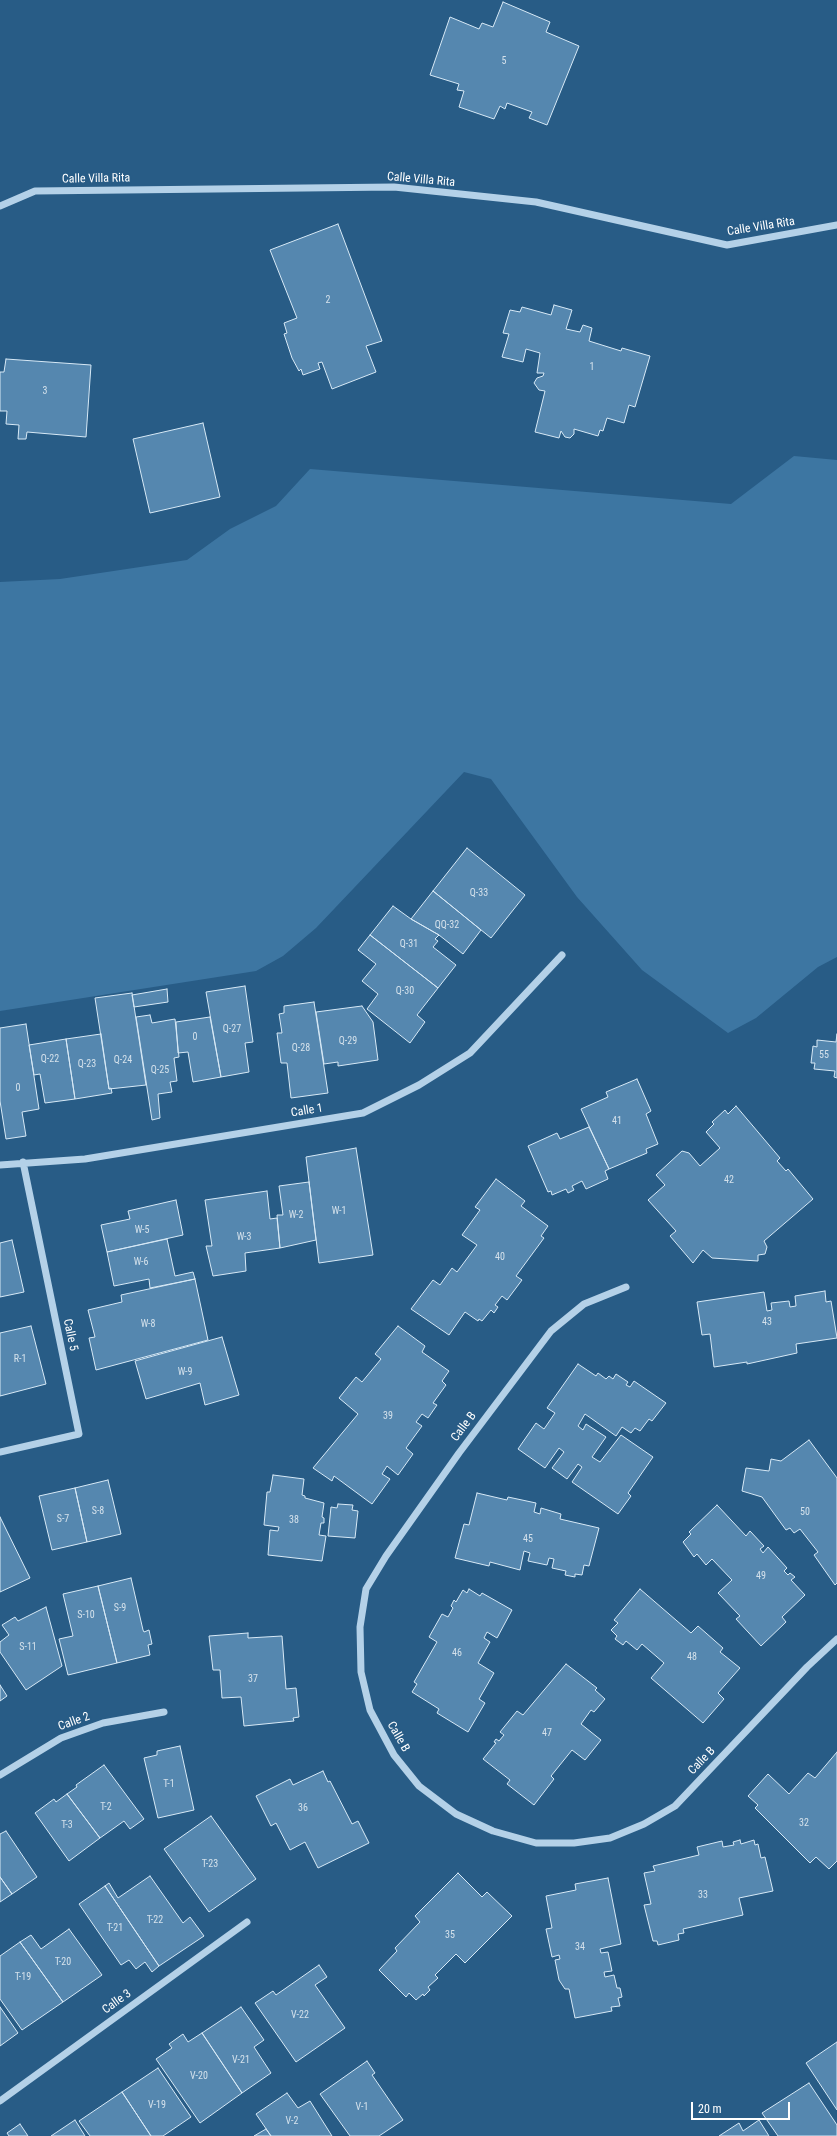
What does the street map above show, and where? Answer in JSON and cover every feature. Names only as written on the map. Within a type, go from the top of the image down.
[{"type":"street","name":"Calle Villa Rita","points":[[0,206],[35,191],[394,187],[536,202],[727,245],[837,225]]},
{"type":"street","name":"Calle 1","points":[[0,1165],[23,1162],[85,1159],[363,1113],[419,1085],[470,1053],[562,955]]},
{"type":"street","name":"Calle 5","points":[[0,1452],[79,1434],[23,1162]]},
{"type":"street","name":"Calle B","points":[[626,1287],[584,1304],[550,1331],[458,1453],[386,1556],[366,1588],[360,1627],[361,1672],[370,1710],[394,1755],[419,1786],[456,1814],[493,1831],[536,1843],[574,1843],[610,1838],[644,1824],[674,1806],[807,1667],[837,1639]]},
{"type":"street","name":"Calle 2","points":[[0,1775],[61,1738],[103,1723],[164,1712]]},
{"type":"street","name":"Calle 3","points":[[0,2101],[247,1922]]},
{"type":"shaded area","points":[[794,456],[837,460],[837,957],[818,967],[756,1018],[728,1033],[642,970],[577,897],[491,779],[464,772],[316,928],[283,956],[256,971],[0,1011],[0,582],[60,579],[187,560],[230,529],[276,506],[310,469],[731,504]]},
{"type":"building","points":[[503,2],[550,22],[546,32],[579,46],[547,125],[529,118],[532,112],[507,103],[505,109],[500,106],[494,119],[459,107],[464,91],[457,90],[459,84],[430,75],[450,17],[479,29],[482,23],[493,27]]},
{"type":"building","points":[[338,224],[382,341],[366,346],[376,372],[332,389],[322,362],[318,363],[320,369],[303,375],[301,369],[299,371],[292,358],[284,334],[287,333],[284,323],[297,318],[270,250]]},
{"type":"building","points":[[554,305],[572,310],[566,329],[580,332],[583,325],[592,328],[589,341],[621,351],[622,348],[650,356],[635,407],[629,405],[624,423],[607,418],[603,431],[600,430],[598,436],[574,429],[574,434],[570,438],[565,437],[561,431],[559,438],[535,432],[545,391],[539,390],[534,383],[537,378],[543,376],[544,373],[537,373],[540,353],[526,349],[523,362],[502,357],[509,334],[503,333],[510,310],[520,312],[522,307],[551,315]]},
{"type":"building","points":[[6,359],[91,365],[86,437],[27,432],[26,439],[18,439],[19,425],[6,424],[7,411],[0,411],[0,372],[4,372]]},
{"type":"building","points":[[203,423],[220,497],[150,513],[133,439]]},
{"type":"building","points":[[467,848],[525,895],[491,938],[433,891]]},
{"type":"building","points":[[433,891],[481,930],[463,954],[439,935],[411,919]]},
{"type":"building","points":[[393,906],[411,919],[439,935],[435,939],[438,941],[433,947],[456,965],[438,988],[370,935]]},
{"type":"building","points":[[370,935],[438,988],[417,1015],[425,1022],[410,1043],[367,1009],[378,994],[362,981],[376,964],[358,950]]},
{"type":"building","points":[[245,986],[253,1042],[245,1043],[249,1072],[221,1077],[206,992]]},
{"type":"building","points":[[167,989],[168,1002],[134,1007],[132,995]]},
{"type":"building","points":[[132,993],[146,1085],[109,1089],[95,998]]},
{"type":"building","points":[[314,1002],[328,1093],[291,1098],[287,1063],[281,1063],[277,1033],[282,1033],[279,1014],[284,1013],[284,1006]]},
{"type":"building","points":[[362,1006],[373,1022],[378,1060],[338,1066],[338,1062],[324,1064],[316,1012]]},
{"type":"building","points":[[150,1015],[152,1023],[175,1019],[179,1057],[174,1058],[177,1081],[170,1082],[172,1092],[158,1094],[160,1118],[152,1120],[136,1017]]},
{"type":"building","points":[[210,1017],[221,1077],[193,1082],[188,1052],[178,1053],[176,1022]]},
{"type":"building","points":[[26,1024],[39,1109],[22,1112],[26,1136],[6,1139],[0,1101],[0,1028]]},
{"type":"building","points":[[101,1034],[109,1089],[111,1088],[112,1093],[75,1099],[66,1039]]},
{"type":"building","points":[[837,1034],[837,1078],[834,1077],[835,1071],[814,1069],[815,1063],[811,1063],[813,1046],[817,1047],[817,1040],[836,1042]]},
{"type":"building","points":[[66,1039],[75,1099],[45,1103],[40,1074],[34,1075],[29,1045]]},
{"type":"building","points":[[637,1079],[651,1111],[646,1114],[658,1144],[646,1149],[647,1153],[609,1169],[581,1109],[608,1097],[606,1092]]},
{"type":"building","points":[[736,1106],[780,1158],[777,1161],[786,1171],[788,1169],[813,1199],[764,1241],[767,1247],[765,1254],[758,1255],[758,1261],[712,1258],[703,1250],[693,1263],[670,1236],[676,1231],[648,1200],[665,1185],[656,1175],[682,1151],[689,1153],[700,1166],[720,1148],[706,1132],[714,1124],[712,1122],[725,1110],[728,1114]]},
{"type":"building","points":[[589,1127],[609,1169],[605,1171],[608,1179],[586,1189],[582,1181],[572,1186],[574,1190],[568,1193],[566,1189],[552,1195],[551,1191],[548,1192],[528,1146],[557,1133],[560,1139]]},
{"type":"building","points":[[356,1148],[373,1255],[319,1263],[306,1157]]},
{"type":"building","points":[[496,1179],[525,1201],[521,1206],[548,1226],[541,1236],[544,1238],[516,1276],[522,1280],[507,1300],[502,1296],[495,1305],[498,1307],[494,1313],[491,1310],[482,1321],[479,1319],[478,1321],[465,1312],[449,1335],[411,1309],[433,1280],[440,1285],[452,1268],[457,1272],[477,1245],[462,1235],[480,1210],[475,1207]]},
{"type":"building","points":[[309,1182],[316,1240],[280,1248],[277,1215],[283,1215],[279,1186]]},
{"type":"building","points":[[267,1191],[270,1219],[277,1218],[280,1248],[245,1253],[246,1271],[213,1276],[206,1246],[212,1246],[205,1200]]},
{"type":"building","points":[[176,1200],[183,1235],[107,1252],[101,1225],[130,1219],[128,1211]]},
{"type":"building","points":[[167,1239],[175,1276],[193,1272],[195,1279],[150,1288],[149,1279],[114,1286],[107,1252]]},
{"type":"building","points":[[12,1240],[24,1292],[0,1297],[0,1243]]},
{"type":"building","points":[[195,1279],[208,1340],[96,1370],[89,1338],[95,1337],[88,1310],[122,1302],[121,1295]]},
{"type":"building","points":[[825,1291],[826,1302],[831,1301],[837,1338],[796,1344],[797,1353],[747,1364],[747,1362],[714,1367],[710,1334],[702,1335],[697,1302],[764,1292],[767,1311],[772,1310],[771,1303],[789,1301],[790,1307],[796,1306],[795,1296]]},
{"type":"building","points":[[31,1326],[46,1384],[0,1396],[0,1333]]},
{"type":"building","points":[[398,1326],[425,1346],[422,1352],[449,1371],[442,1381],[446,1385],[433,1403],[437,1405],[428,1418],[422,1414],[416,1422],[422,1426],[406,1448],[413,1454],[398,1475],[387,1466],[382,1474],[390,1479],[372,1504],[334,1476],[332,1481],[313,1468],[358,1414],[339,1398],[356,1377],[362,1382],[381,1359],[375,1354]]},
{"type":"building","points":[[222,1337],[239,1395],[205,1405],[200,1383],[146,1399],[135,1361]]},
{"type":"building","points":[[578,1364],[596,1376],[598,1373],[606,1379],[609,1376],[613,1379],[616,1374],[628,1382],[626,1385],[630,1387],[634,1381],[666,1403],[652,1421],[649,1419],[640,1431],[635,1428],[631,1433],[622,1427],[616,1436],[585,1414],[578,1426],[583,1430],[586,1424],[606,1437],[592,1457],[600,1462],[621,1435],[653,1457],[628,1493],[631,1496],[618,1514],[572,1482],[582,1467],[578,1464],[567,1479],[552,1468],[564,1452],[559,1448],[545,1468],[518,1449],[536,1423],[544,1429],[555,1413],[547,1408]]},
{"type":"building","points":[[809,1440],[837,1478],[837,1583],[835,1585],[814,1555],[818,1552],[800,1529],[794,1533],[790,1528],[786,1530],[762,1497],[742,1491],[746,1468],[769,1471],[771,1459],[781,1461]]},
{"type":"building","points":[[273,1475],[304,1479],[302,1495],[305,1496],[305,1498],[324,1503],[322,1517],[324,1518],[324,1523],[321,1523],[319,1535],[326,1536],[322,1561],[268,1555],[270,1530],[278,1531],[279,1527],[264,1525],[267,1492],[270,1492]]},
{"type":"building","points":[[108,1480],[121,1534],[87,1542],[75,1488]]},
{"type":"building","points":[[75,1488],[87,1542],[52,1550],[39,1496]]},
{"type":"building","points":[[477,1493],[507,1500],[508,1497],[536,1503],[534,1512],[540,1514],[541,1508],[561,1514],[560,1519],[599,1528],[589,1566],[584,1565],[582,1575],[575,1574],[575,1577],[565,1575],[566,1571],[552,1568],[554,1559],[549,1558],[547,1565],[528,1561],[530,1553],[524,1551],[520,1570],[490,1562],[489,1566],[455,1558],[464,1524],[469,1525]]},
{"type":"building","points":[[338,1504],[353,1505],[352,1510],[358,1511],[355,1538],[328,1536],[331,1507],[337,1508]]},
{"type":"building","points":[[717,1505],[746,1536],[750,1531],[764,1546],[760,1549],[763,1553],[768,1547],[787,1568],[784,1571],[788,1575],[790,1573],[795,1577],[791,1580],[805,1595],[782,1617],[786,1622],[761,1646],[736,1619],[740,1616],[718,1593],[732,1580],[712,1559],[706,1565],[697,1554],[694,1557],[683,1542],[691,1534],[689,1532]]},
{"type":"building","points":[[0,1517],[30,1578],[0,1592]]},
{"type":"building","points":[[131,1578],[143,1630],[144,1632],[149,1630],[152,1644],[148,1645],[150,1655],[117,1663],[98,1586]]},
{"type":"building","points":[[98,1586],[117,1663],[68,1675],[59,1639],[73,1636],[63,1594]]},
{"type":"building","points":[[469,1589],[480,1596],[482,1593],[512,1610],[497,1638],[487,1632],[484,1638],[490,1642],[478,1663],[494,1673],[479,1699],[485,1703],[468,1732],[437,1713],[439,1709],[412,1692],[417,1684],[414,1682],[437,1642],[429,1637],[442,1614],[448,1617],[453,1608],[451,1606],[454,1600],[456,1602],[463,1590],[467,1593]]},
{"type":"building","points":[[640,1589],[691,1633],[698,1626],[723,1648],[720,1652],[740,1668],[718,1693],[724,1699],[703,1723],[651,1678],[664,1663],[642,1644],[637,1650],[626,1641],[623,1645],[615,1639],[617,1636],[611,1630],[618,1623],[614,1620]]},
{"type":"building","points":[[46,1607],[62,1666],[26,1690],[0,1652],[0,1642],[9,1635],[2,1625],[15,1617],[18,1621]]},
{"type":"building","points":[[248,1633],[248,1638],[282,1636],[286,1689],[296,1688],[299,1717],[293,1718],[294,1721],[244,1726],[241,1697],[222,1698],[220,1670],[213,1670],[209,1636]]},
{"type":"building","points":[[566,1664],[597,1688],[595,1690],[605,1699],[594,1712],[591,1710],[581,1724],[601,1740],[585,1760],[572,1750],[551,1776],[554,1779],[534,1805],[507,1784],[510,1780],[483,1759],[496,1743],[494,1742],[496,1739],[499,1741],[504,1735],[500,1732],[517,1711],[523,1715]]},
{"type":"building","points":[[0,1685],[7,1696],[0,1701]]},
{"type":"building","points":[[180,1746],[194,1810],[158,1818],[144,1758],[157,1755],[157,1751]]},
{"type":"building","points":[[837,1752],[837,1861],[829,1869],[816,1857],[810,1863],[755,1808],[758,1805],[748,1796],[768,1774],[789,1794],[808,1773],[815,1778]]},
{"type":"building","points":[[104,1765],[144,1819],[130,1829],[124,1821],[100,1838],[67,1794],[77,1787],[76,1785]]},
{"type":"building","points":[[323,1771],[328,1782],[330,1781],[352,1824],[358,1821],[369,1843],[318,1868],[305,1842],[290,1850],[276,1823],[271,1826],[256,1796],[290,1779],[293,1785]]},
{"type":"building","points":[[67,1794],[100,1838],[69,1861],[35,1813],[54,1799],[56,1802]]},
{"type":"building","points":[[211,1816],[256,1879],[209,1912],[164,1849]]},
{"type":"building","points":[[6,1831],[37,1877],[12,1894],[0,1877],[0,1834]]},
{"type":"building","points":[[740,1840],[741,1844],[754,1840],[755,1845],[758,1844],[761,1858],[765,1857],[773,1891],[739,1898],[743,1915],[683,1929],[684,1933],[678,1934],[679,1940],[658,1945],[657,1941],[653,1941],[644,1905],[651,1904],[644,1873],[655,1871],[653,1866],[699,1855],[697,1847],[722,1841],[723,1847],[734,1845],[733,1842]]},
{"type":"building","points":[[458,1873],[482,1897],[487,1892],[512,1916],[465,1963],[456,1954],[435,1975],[438,1978],[428,1987],[430,1990],[424,1996],[423,1994],[416,2000],[409,1993],[406,1997],[379,1970],[397,1951],[395,1948],[420,1922],[415,1916]]},
{"type":"building","points":[[150,1876],[183,1923],[190,1917],[204,1936],[159,1966],[105,1886],[109,1883],[118,1898]]},
{"type":"building","points":[[0,1877],[12,1894],[0,1902]]},
{"type":"building","points":[[608,1878],[621,1944],[600,1949],[601,1953],[608,1952],[612,1971],[604,1972],[605,1977],[614,1975],[617,1988],[620,1988],[622,1997],[618,1998],[620,2006],[611,2007],[612,2011],[575,2018],[569,1989],[565,1989],[559,1980],[555,1960],[560,1959],[559,1955],[552,1957],[546,1929],[552,1928],[546,1896],[576,1890],[575,1884]]},
{"type":"building","points":[[105,1886],[159,1966],[152,1972],[145,1962],[136,1969],[129,1960],[121,1965],[79,1904]]},
{"type":"building","points":[[69,1929],[102,1975],[63,2002],[20,1942],[31,1935],[41,1949]]},
{"type":"building","points":[[20,1942],[63,2002],[22,2030],[0,1999],[0,1956]]},
{"type":"building","points":[[319,1965],[327,1977],[315,1985],[345,2028],[296,2062],[255,2003],[273,1991],[276,1995]]},
{"type":"building","points":[[0,2007],[18,2033],[0,2046]]},
{"type":"building","points":[[241,2007],[264,2040],[254,2047],[271,2073],[242,2093],[202,2033]]},
{"type":"building","points":[[202,2033],[242,2093],[200,2123],[156,2059],[172,2048],[169,2044],[183,2034],[188,2042]]},
{"type":"building","points":[[837,2042],[837,2110],[806,2063]]},
{"type":"building","points":[[367,2061],[375,2073],[372,2075],[403,2120],[379,2136],[350,2136],[320,2094]]},
{"type":"building","points":[[158,2068],[191,2117],[163,2136],[151,2136],[122,2092]]},
{"type":"building","points":[[809,2083],[837,2125],[837,2136],[778,2136],[762,2113]]},
{"type":"building","points":[[122,2092],[151,2136],[90,2136],[79,2121]]},
{"type":"building","points":[[287,2093],[298,2108],[310,2101],[332,2136],[271,2136],[256,2114]]},
{"type":"building","points":[[75,2120],[85,2136],[51,2136]]},
{"type":"building","points":[[759,2120],[769,2136],[719,2136],[739,2123],[743,2131]]},
{"type":"building","points":[[20,2124],[28,2136],[9,2136],[7,2133]]},
{"type":"building","points":[[266,2129],[271,2136],[254,2136]]}]
